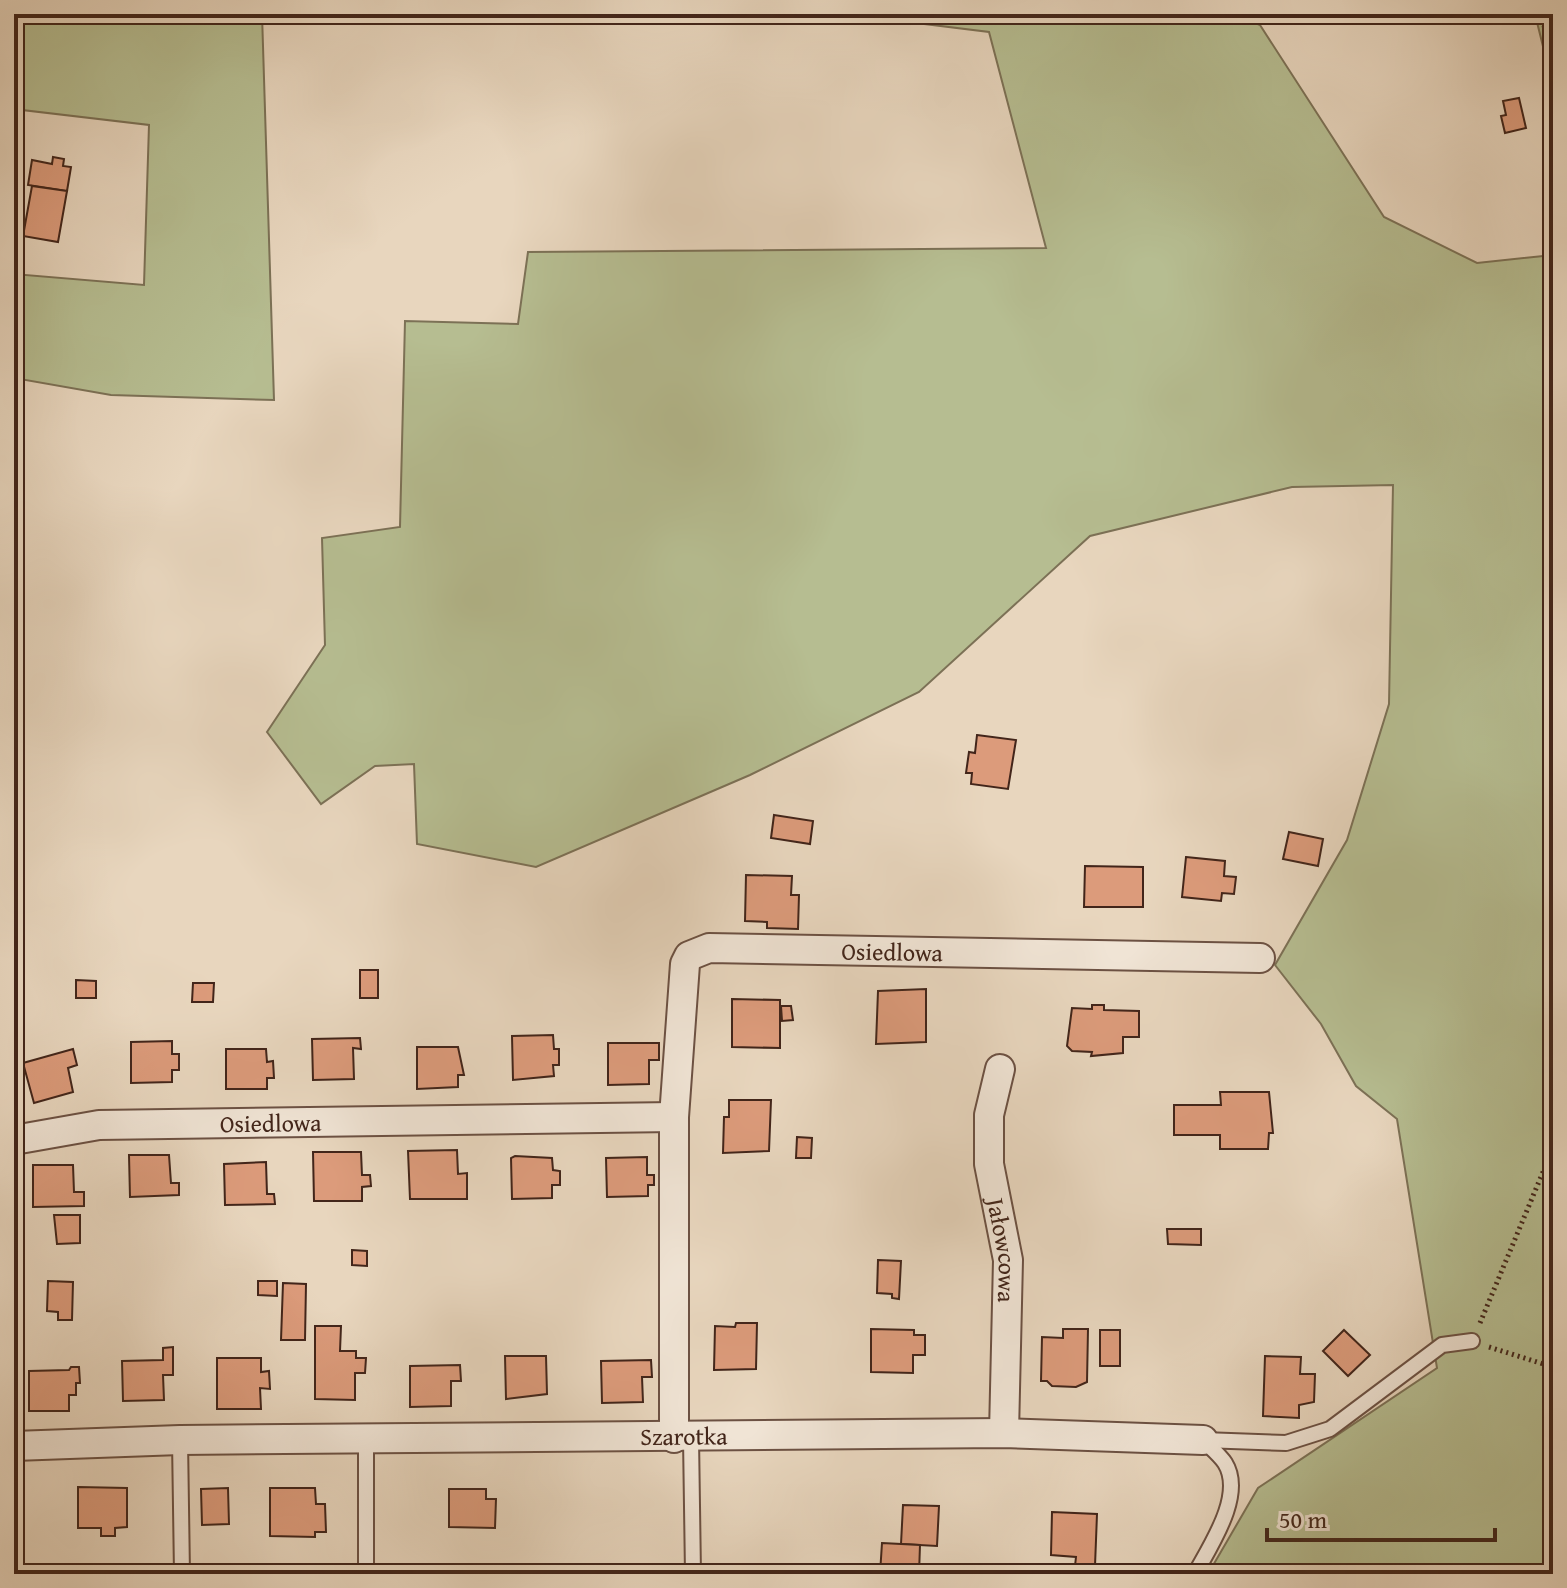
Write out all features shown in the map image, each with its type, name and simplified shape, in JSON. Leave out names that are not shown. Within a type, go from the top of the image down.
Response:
[{"type":"street","name":"Osiedlowa","points":[[682,1438],[674,1117],[685,964],[696,950],[1260,958]]},
{"type":"street","name":"Jałowcowa","points":[[1000,1069],[989,1115],[989,1164],[1008,1260],[1004,1433]]},
{"type":"street","name":"Osiedlowa","points":[[14,1140],[99,1125],[674,1117]]},
{"type":"street","name":"Szarotka","points":[[14,1446],[180,1440],[1004,1433],[1203,1440]]},
{"type":"lane","points":[[1203,1440],[1286,1443],[1330,1429],[1442,1345],[1472,1341]]},
{"type":"lane","points":[[682,1438],[693,1574]]},
{"type":"lane","points":[[366,1439],[366,1574]]},
{"type":"lane","points":[[180,1440],[182,1574]]},
{"type":"lane","points":[[1195,1574],[1213,1541],[1230,1495],[1226,1464],[1203,1440]]},
{"type":"path","points":[[1541,14],[1553,60]]},
{"type":"path","points":[[1553,1148],[1472,1341],[1553,1367]]},
{"type":"green space","points":[[14,14],[262,14],[274,400],[111,395],[14,378],[14,274],[144,285],[149,125],[14,109]]},
{"type":"green space","points":[[843,14],[1235,14],[1260,25],[1384,217],[1477,263],[1553,255],[1553,1574],[1208,1574],[1258,1488],[1437,1368],[1397,1119],[1356,1086],[1321,1024],[1275,965],[1347,840],[1389,704],[1393,485],[1292,487],[1090,536],[919,692],[750,775],[536,867],[417,844],[414,764],[375,766],[321,804],[267,732],[325,645],[322,538],[400,527],[405,321],[518,324],[528,252],[1046,248],[989,32]]},
{"type":"green space","points":[[1535,14],[1553,14],[1553,87]]},
{"type":"building","points":[[1519,98],[1526,128],[1505,133],[1501,116],[1506,115],[1503,101]]},
{"type":"building","points":[[53,157],[64,159],[63,166],[71,167],[67,191],[28,185],[32,160],[52,164]]},
{"type":"building","points":[[32,186],[67,191],[58,242],[23,236]]},
{"type":"building","points":[[977,735],[1016,740],[1008,789],[971,784],[972,773],[966,773],[969,752],[975,753]]},
{"type":"building","points":[[774,815],[813,821],[810,844],[771,838]]},
{"type":"building","points":[[1289,832],[1323,839],[1318,866],[1283,859]]},
{"type":"building","points":[[1186,857],[1225,861],[1224,876],[1236,877],[1234,894],[1222,893],[1221,901],[1182,897]]},
{"type":"building","points":[[1085,866],[1143,867],[1143,907],[1084,907]]},
{"type":"building","points":[[746,875],[792,876],[791,895],[799,895],[798,929],[767,928],[767,922],[745,921]]},
{"type":"building","points":[[360,970],[378,970],[378,998],[360,998]]},
{"type":"building","points":[[76,980],[96,981],[96,998],[76,998]]},
{"type":"building","points":[[193,983],[214,983],[213,1002],[192,1002]]},
{"type":"building","points":[[926,989],[926,1042],[876,1044],[878,991]]},
{"type":"building","points":[[732,999],[780,1000],[780,1048],[732,1047]]},
{"type":"building","points":[[1092,1005],[1104,1005],[1104,1010],[1139,1011],[1139,1037],[1123,1037],[1123,1053],[1091,1056],[1092,1052],[1072,1051],[1067,1046],[1072,1008],[1092,1009]]},
{"type":"building","points":[[781,1006],[791,1006],[793,1020],[782,1021]]},
{"type":"building","points":[[553,1035],[554,1049],[559,1049],[559,1065],[553,1065],[554,1076],[513,1080],[512,1036]]},
{"type":"building","points":[[360,1038],[361,1049],[353,1048],[354,1079],[313,1080],[312,1039]]},
{"type":"building","points":[[172,1041],[172,1054],[179,1054],[179,1070],[172,1070],[172,1082],[131,1083],[131,1042]]},
{"type":"building","points":[[608,1043],[659,1043],[659,1060],[649,1060],[649,1084],[608,1085]]},
{"type":"building","points":[[417,1047],[458,1047],[464,1075],[458,1075],[458,1087],[417,1089]]},
{"type":"building","points":[[73,1049],[77,1065],[68,1068],[73,1092],[34,1103],[23,1063]]},
{"type":"building","points":[[226,1049],[266,1049],[267,1062],[273,1061],[274,1078],[267,1078],[267,1089],[226,1089]]},
{"type":"building","points":[[1220,1092],[1269,1092],[1273,1133],[1269,1133],[1268,1149],[1220,1149],[1220,1135],[1174,1135],[1174,1105],[1221,1105]]},
{"type":"building","points":[[729,1100],[771,1100],[769,1151],[723,1153],[724,1117],[729,1117]]},
{"type":"building","points":[[797,1137],[812,1138],[811,1158],[796,1158]]},
{"type":"building","points":[[457,1150],[458,1174],[467,1173],[467,1199],[410,1199],[408,1151]]},
{"type":"building","points":[[313,1152],[361,1152],[362,1175],[370,1175],[371,1186],[362,1187],[362,1201],[314,1201]]},
{"type":"building","points":[[129,1155],[169,1155],[171,1183],[179,1183],[179,1195],[130,1197]]},
{"type":"building","points":[[647,1157],[647,1175],[654,1175],[654,1185],[648,1185],[648,1196],[607,1197],[606,1158]]},
{"type":"building","points":[[511,1158],[552,1158],[553,1170],[560,1171],[560,1185],[552,1185],[552,1198],[512,1199]]},
{"type":"building","points":[[266,1162],[267,1194],[274,1194],[275,1204],[225,1205],[224,1164]]},
{"type":"building","points":[[33,1165],[73,1165],[74,1192],[84,1192],[84,1206],[33,1207]]},
{"type":"building","points":[[54,1215],[80,1215],[80,1243],[57,1244]]},
{"type":"building","points":[[1167,1229],[1201,1229],[1201,1245],[1168,1244]]},
{"type":"building","points":[[352,1250],[367,1251],[367,1266],[352,1265]]},
{"type":"building","points":[[878,1260],[901,1261],[899,1299],[892,1298],[892,1294],[877,1293]]},
{"type":"building","points":[[48,1281],[73,1282],[72,1320],[58,1320],[58,1312],[47,1311]]},
{"type":"building","points":[[258,1281],[277,1281],[277,1296],[258,1295]]},
{"type":"building","points":[[283,1283],[306,1284],[305,1340],[281,1340]]},
{"type":"building","points":[[736,1323],[757,1323],[756,1369],[714,1370],[715,1326],[735,1327]]},
{"type":"building","points":[[315,1326],[341,1326],[340,1351],[356,1351],[356,1358],[366,1358],[365,1373],[355,1373],[355,1400],[315,1399]]},
{"type":"building","points":[[871,1329],[914,1330],[914,1335],[925,1335],[925,1355],[913,1355],[913,1373],[871,1372]]},
{"type":"building","points":[[1063,1329],[1088,1329],[1087,1382],[1076,1387],[1052,1386],[1047,1381],[1041,1381],[1042,1337],[1063,1338]]},
{"type":"building","points":[[1100,1330],[1120,1330],[1120,1366],[1100,1366]]},
{"type":"building","points":[[1344,1330],[1370,1355],[1348,1376],[1323,1351]]},
{"type":"building","points":[[173,1347],[173,1375],[163,1375],[164,1400],[123,1401],[122,1361],[163,1360],[163,1348]]},
{"type":"building","points":[[505,1356],[546,1356],[547,1394],[506,1399]]},
{"type":"building","points":[[1265,1356],[1301,1357],[1300,1374],[1315,1374],[1314,1402],[1299,1405],[1299,1418],[1263,1416]]},
{"type":"building","points":[[217,1358],[261,1358],[261,1372],[269,1371],[270,1389],[260,1388],[261,1409],[217,1409]]},
{"type":"building","points":[[651,1360],[652,1377],[642,1377],[643,1402],[602,1403],[601,1361]]},
{"type":"building","points":[[460,1365],[461,1381],[451,1381],[451,1406],[410,1407],[410,1366]]},
{"type":"building","points":[[79,1367],[80,1383],[76,1383],[76,1395],[69,1395],[69,1411],[29,1411],[29,1371],[69,1370]]},
{"type":"building","points":[[78,1487],[127,1488],[127,1527],[115,1528],[115,1536],[101,1536],[101,1528],[78,1528]]},
{"type":"building","points":[[228,1488],[229,1524],[202,1525],[201,1489]]},
{"type":"building","points":[[270,1488],[315,1488],[316,1504],[325,1504],[326,1532],[315,1532],[315,1537],[270,1536]]},
{"type":"building","points":[[449,1489],[486,1489],[486,1499],[496,1499],[495,1528],[449,1527]]},
{"type":"building","points":[[903,1505],[939,1506],[937,1546],[901,1544]]},
{"type":"building","points":[[1052,1512],[1097,1514],[1095,1566],[1075,1566],[1076,1557],[1051,1555]]},
{"type":"building","points":[[882,1543],[920,1545],[919,1574],[880,1574]]}]
